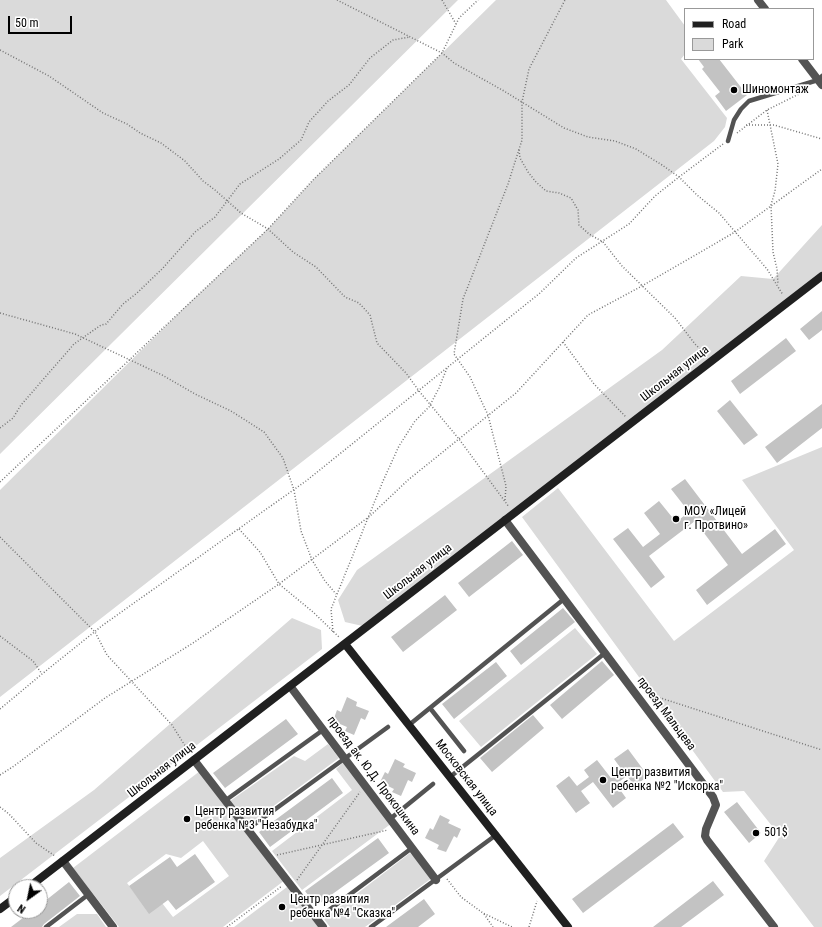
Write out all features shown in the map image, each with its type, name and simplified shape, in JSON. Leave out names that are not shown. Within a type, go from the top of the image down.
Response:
[{"type":"street","points":[[758,0],[764,8]]},
{"type":"street","points":[[803,60],[821,80]]},
{"type":"street","name":"Школьная улица","points":[[40,879],[822,276]]},
{"type":"street","name":"проезд Мальцева","points":[[505,520],[633,689],[715,801],[716,809],[705,833],[707,840],[774,927]]},
{"type":"street","name":"Московская улица","points":[[345,644],[568,927]]},
{"type":"street","name":"проезд ак. Ю.Д. Прокошкина","points":[[290,686],[412,848],[440,877]]},
{"type":"street","points":[[194,760],[323,927]]},
{"type":"street","points":[[64,861],[114,927]]},
{"type":"street","points":[[0,910],[8,904]]},
{"type":"lane","points":[[728,141],[734,120],[741,108],[749,101],[821,80]]},
{"type":"lane","points":[[409,725],[564,599]]},
{"type":"lane","points":[[450,777],[605,653]]},
{"type":"lane","points":[[430,708],[464,751]]},
{"type":"lane","points":[[248,829],[388,727]]},
{"type":"lane","points":[[226,800],[322,730]]},
{"type":"lane","points":[[390,819],[433,784]]},
{"type":"lane","points":[[371,927],[496,835]]},
{"type":"lane","points":[[317,919],[412,848]]},
{"type":"lane","points":[[46,927],[89,894]]},
{"type":"path","points":[[337,0],[442,53],[454,62],[564,128],[588,137],[615,141],[636,148],[679,177],[697,195],[719,213],[764,264],[787,303]]},
{"type":"path","points":[[442,0],[456,24]]},
{"type":"path","points":[[0,482],[268,229],[313,180],[442,53],[460,18],[478,0]]},
{"type":"path","points":[[505,501],[506,486],[488,415],[470,377],[454,354],[463,299],[508,184],[522,140],[522,102],[529,69],[565,0]]},
{"type":"path","points":[[0,428],[13,418],[20,405],[74,344],[101,325],[106,324],[123,304],[163,268],[195,232],[214,217],[228,202],[240,184],[279,159],[301,140],[309,122],[328,101],[349,85],[370,58],[393,40],[410,37]]},
{"type":"path","points":[[0,50],[27,66],[49,76],[103,113],[127,124],[161,144],[185,161],[203,181],[241,213],[268,229],[293,252],[316,267],[345,297],[359,303],[370,315],[378,343],[406,372],[419,391],[459,438],[514,514]]},
{"type":"path","points":[[0,709],[109,620],[294,490],[419,391],[540,292],[576,258],[629,224],[655,196],[679,177],[767,110],[809,90]]},
{"type":"path","points":[[767,110],[778,164],[775,190],[771,205],[773,252],[777,269],[778,286]]},
{"type":"path","points":[[746,126],[770,125],[803,132],[822,139]]},
{"type":"path","points":[[519,148],[520,158],[536,182],[546,191],[560,193],[571,198],[578,210],[579,225],[589,234],[603,242],[622,266],[675,318],[695,344],[712,361]]},
{"type":"path","points":[[0,775],[105,698],[193,643],[279,584],[370,516],[408,480],[516,393],[588,315],[642,286],[735,232],[822,169]]},
{"type":"path","points":[[0,314],[84,338],[231,411],[264,432],[283,458],[294,490],[301,531],[312,560],[324,581],[336,594]]},
{"type":"path","points":[[563,342],[594,384],[631,423]]},
{"type":"path","points":[[333,632],[332,609],[336,594],[399,446],[415,421],[430,404],[439,388],[448,366]]},
{"type":"path","points":[[239,529],[260,552],[279,584],[313,612],[345,644]]},
{"type":"path","points":[[0,537],[95,632],[107,655],[172,726],[194,760]]},
{"type":"path","points":[[0,636],[33,661],[42,674]]},
{"type":"path","points":[[633,689],[822,750]]},
{"type":"path","points":[[227,927],[290,884],[323,845],[365,785]]},
{"type":"path","points":[[0,807],[9,814],[36,843],[64,861]]},
{"type":"path","points":[[269,857],[397,828]]},
{"type":"path","points":[[440,877],[461,897],[483,913],[512,927]]},
{"type":"path","points":[[529,927],[540,892]]},
{"type":"path","points":[[483,913],[494,927]]},
{"type":"green space","points":[[0,0],[458,0],[0,454]]},
{"type":"green space","points":[[496,0],[666,0],[684,25],[684,55],[681,59],[727,118],[725,127],[714,141],[0,697],[0,490],[184,308],[268,229],[313,180]]},
{"type":"green space","points":[[822,225],[822,272],[566,469],[367,627],[345,622],[338,600],[357,570],[662,350],[741,276],[773,279]]},
{"type":"green space","points":[[822,447],[822,927],[814,927],[764,861],[780,836],[744,791],[723,792],[522,517],[558,488],[674,641],[794,550],[742,480]]},
{"type":"green space","points":[[292,618],[321,630],[322,649],[22,879],[8,879],[8,890],[0,896],[0,858],[94,790]]},
{"type":"green space","points":[[575,628],[597,654],[481,747],[459,721]]},
{"type":"green space","points":[[328,744],[339,758],[249,824],[230,801],[294,756],[305,761]]},
{"type":"green space","points":[[345,761],[392,823],[302,890],[272,851],[352,790],[336,769]]},
{"type":"green space","name":"Центр развития ребенка №3 \"Незабудка\"","points":[[200,771],[285,880],[223,927],[119,927],[73,868]],"holes":[[[203,841],[229,876],[173,917],[162,903],[149,912],[127,883],[166,854],[181,858]]]},
{"type":"green space","points":[[410,853],[420,862],[432,878],[365,927],[330,927],[324,919]]},
{"type":"green space","name":"Центр развития ребенка №4 \"Сказка\"","points":[[287,887],[318,927],[234,927]]},
{"type":"green space","points":[[77,914],[97,914],[106,927],[59,927]]},
{"type":"building","points":[[699,60],[720,60],[747,95],[726,111],[715,96],[720,92],[702,69],[704,67]]},
{"type":"building","points":[[822,311],[822,330],[809,340],[800,329]]},
{"type":"building","points":[[786,338],[796,351],[740,394],[731,381]]},
{"type":"building","points":[[730,400],[758,435],[744,445],[717,411]]},
{"type":"building","points":[[822,404],[822,428],[777,463],[765,447]]},
{"type":"building","points":[[685,479],[742,554],[775,529],[786,544],[707,605],[696,590],[728,565],[695,521],[649,556],[665,577],[651,588],[613,539],[628,528],[643,547],[660,534],[644,513],[659,501],[676,522],[689,512],[671,489]]},
{"type":"building","points":[[512,541],[523,555],[469,597],[458,583]]},
{"type":"building","points":[[445,595],[457,610],[403,652],[391,637]]},
{"type":"building","points":[[563,608],[575,622],[521,665],[510,651]]},
{"type":"building","points":[[602,661],[614,675],[562,719],[550,705]]},
{"type":"building","points":[[496,662],[507,676],[454,719],[442,704]]},
{"type":"building","points":[[347,697],[357,702],[356,706],[369,711],[365,720],[361,718],[354,735],[345,731],[347,727],[333,721],[337,710],[341,712]]},
{"type":"building","points":[[533,715],[544,728],[492,772],[480,758]]},
{"type":"building","points":[[286,719],[298,734],[225,788],[213,773]]},
{"type":"building","name":"Центр развития ребенка №2 \"Искорка\"","points":[[628,749],[648,776],[635,786],[627,776],[616,784],[626,798],[613,808],[593,782],[581,791],[590,803],[576,813],[556,786],[569,776],[577,786],[589,777],[584,770],[597,760],[611,778],[622,770],[614,759]]},
{"type":"building","points":[[395,759],[405,764],[403,767],[416,773],[412,782],[408,780],[401,796],[392,792],[394,789],[380,782],[385,772],[388,774]]},
{"type":"building","points":[[332,778],[343,793],[270,847],[259,832]]},
{"type":"building","points":[[737,802],[761,833],[749,843],[724,812]]},
{"type":"building","points":[[440,815],[450,820],[448,823],[461,829],[457,838],[454,836],[446,852],[437,849],[439,845],[425,838],[430,828],[433,830]]},
{"type":"building","points":[[673,823],[684,837],[583,913],[572,899]]},
{"type":"building","points":[[378,838],[389,853],[316,906],[305,891]]},
{"type":"building","points":[[195,854],[215,882],[176,910],[168,900],[149,914],[129,886],[170,857],[177,867]]},
{"type":"building","points":[[713,881],[724,895],[681,927],[653,927]]},
{"type":"building","points":[[69,882],[80,896],[42,927],[11,927],[22,919],[48,919],[48,899]]},
{"type":"building","points":[[424,899],[435,914],[418,927],[386,927]]},
{"type":"place","name":"Шиномонтаж","points":[[734,90]]},
{"type":"place","name":"МОУ «Лицей г. Протвино»","points":[[676,519]]},
{"type":"place","name":"Центр развития ребенка №2 \"Искорка\"","points":[[603,780]]},
{"type":"place","name":"Центр развития ребенка №3 \"Незабудка\"","points":[[187,819]]},
{"type":"place","name":"501$","points":[[756,833]]},
{"type":"place","name":"Центр развития ребенка №4 \"Сказка\"","points":[[282,907]]}]
